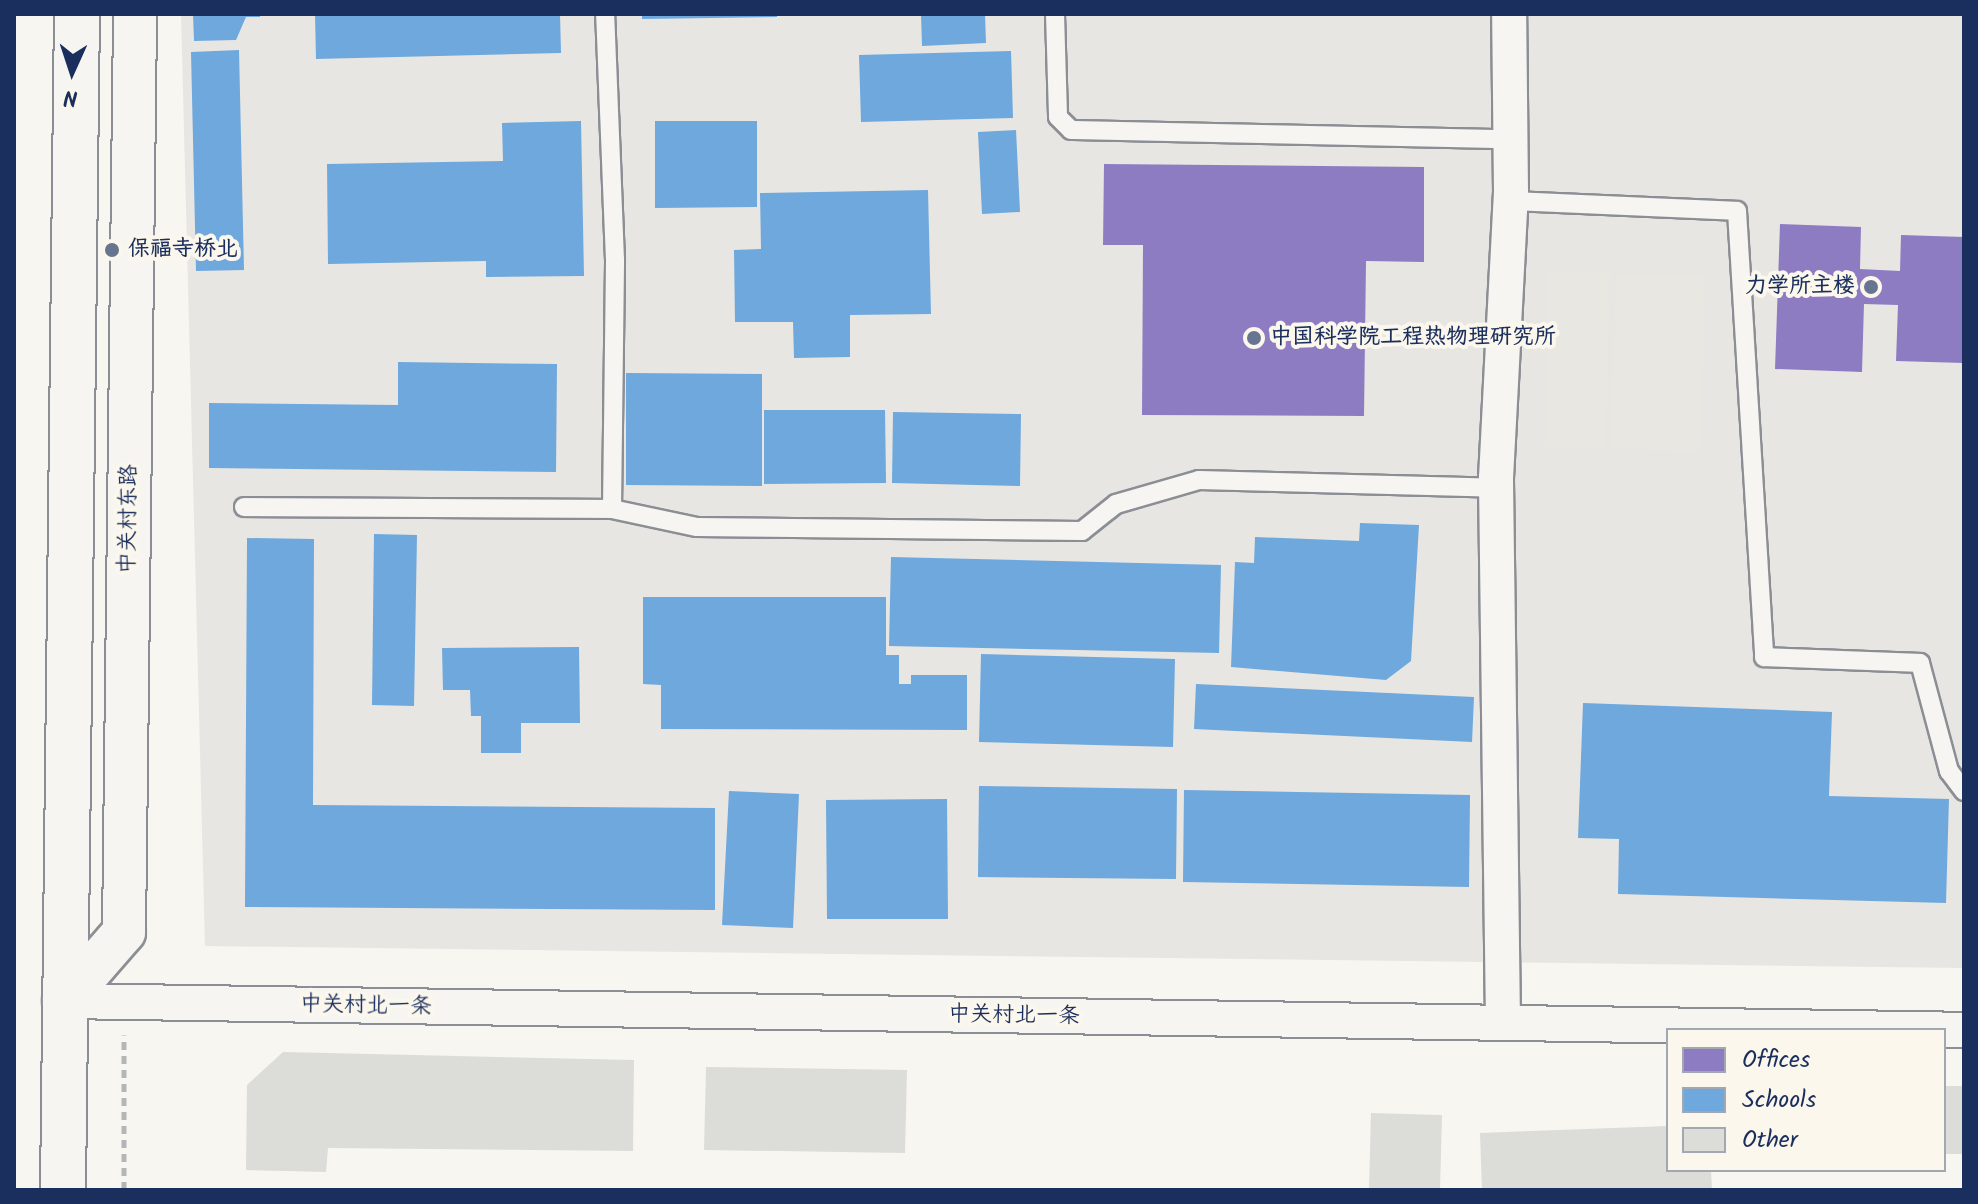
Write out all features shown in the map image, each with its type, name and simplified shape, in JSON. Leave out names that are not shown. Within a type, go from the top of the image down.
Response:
[{"type":"main road","points":[[63,1190],[77,14]]},
{"type":"street","name":"中关村东路","points":[[64,1001],[124,932],[135,14]]},
{"type":"street","points":[[1503,1023],[1496,488],[1510,201],[1509,14]]},
{"type":"street","name":"中关村北一条","points":[[64,1001],[1832,1028]]},
{"type":"lane","points":[[605,14],[615,260],[612,509]]},
{"type":"lane","points":[[1055,14],[1058,117],[1071,130],[1510,139]]},
{"type":"lane","points":[[1510,201],[1737,211],[1764,657],[1920,663],[1949,771],[1964,791]]},
{"type":"lane","points":[[244,507],[612,509],[697,527],[1082,531],[1116,504],[1199,480],[1496,488]]},
{"type":"path","points":[[124,1002],[124,1190]]},
{"type":"shaded area","points":[[181,14],[1964,14],[1964,968],[205,946]]},
{"type":"shaded area","points":[[1548,271],[1610,272],[1606,449],[1545,448]]},
{"type":"shaded area","points":[[1616,274],[1706,277],[1700,452],[1611,448]]},
{"type":"building: Offices","name":"中国科学院工程热物理研究所","points":[[1104,164],[1424,167],[1424,262],[1366,261],[1364,416],[1142,415],[1143,245],[1103,245]]},
{"type":"building: Offices","name":"力学所主楼","points":[[1780,224],[1861,227],[1860,269],[1900,271],[1901,235],[1964,237],[1964,363],[1896,361],[1898,305],[1864,304],[1862,372],[1775,369]]},
{"type":"building: Schools","points":[[193,14],[260,14],[260,17],[246,17],[236,40],[194,41]]},
{"type":"building: Schools","points":[[315,14],[560,14],[561,53],[316,59]]},
{"type":"building: Schools","points":[[642,14],[777,14],[777,17],[642,19]]},
{"type":"building: Schools","points":[[921,14],[985,14],[986,43],[922,46]]},
{"type":"building: Schools","points":[[239,50],[244,270],[196,271],[191,52]]},
{"type":"building: Schools","points":[[1011,51],[1013,118],[861,122],[859,55]]},
{"type":"building: Schools","points":[[581,121],[584,276],[486,277],[486,261],[328,264],[327,164],[503,161],[502,123]]},
{"type":"building: Schools","points":[[655,121],[757,121],[757,207],[655,208]]},
{"type":"building: Schools","points":[[1016,130],[1020,212],[982,214],[978,132]]},
{"type":"building: Schools","points":[[928,190],[931,314],[850,315],[850,357],[794,358],[793,322],[735,322],[734,250],[761,249],[760,193]]},
{"type":"building: Schools","points":[[398,362],[557,364],[556,472],[209,468],[209,403],[398,405]]},
{"type":"building: Schools","points":[[626,373],[762,374],[762,486],[626,485]]},
{"type":"building: Schools","points":[[764,410],[885,410],[886,483],[764,484]]},
{"type":"building: Schools","points":[[893,412],[1021,414],[1020,486],[892,483]]},
{"type":"building: Schools","points":[[1360,523],[1419,525],[1411,661],[1386,680],[1231,667],[1235,562],[1254,563],[1255,537],[1359,541]]},
{"type":"building: Schools","points":[[374,534],[417,535],[414,706],[372,705]]},
{"type":"building: Schools","points":[[247,538],[314,539],[313,805],[715,808],[715,910],[245,907]]},
{"type":"building: Schools","points":[[891,557],[1221,565],[1219,653],[889,646]]},
{"type":"building: Schools","points":[[643,597],[886,597],[886,655],[899,655],[899,684],[911,684],[911,675],[967,675],[967,730],[661,729],[661,685],[643,684]]},
{"type":"building: Schools","points":[[579,647],[580,723],[521,723],[521,753],[481,753],[481,716],[471,716],[470,690],[443,690],[442,648]]},
{"type":"building: Schools","points":[[981,654],[1175,659],[1173,747],[979,742]]},
{"type":"building: Schools","points":[[1196,684],[1474,697],[1472,742],[1194,729]]},
{"type":"building: Schools","points":[[1583,703],[1832,712],[1829,796],[1949,799],[1946,903],[1618,894],[1619,839],[1578,838]]},
{"type":"building: Schools","points":[[979,786],[1177,789],[1176,879],[978,877]]},
{"type":"building: Schools","points":[[1184,790],[1470,795],[1469,887],[1183,882]]},
{"type":"building: Schools","points":[[729,791],[799,794],[793,928],[722,925]]},
{"type":"building: Schools","points":[[947,799],[948,919],[827,919],[826,800]]},
{"type":"building: Other","points":[[283,1052],[634,1060],[633,1151],[328,1148],[326,1172],[246,1170],[247,1085]]},
{"type":"building: Other","points":[[706,1067],[907,1070],[905,1153],[704,1150]]},
{"type":"building: Other","points":[[1946,1086],[1964,1086],[1964,1154],[1946,1154]]},
{"type":"building: Other","points":[[1371,1113],[1442,1115],[1440,1190],[1369,1190]]},
{"type":"building: Other","points":[[1666,1126],[1666,1172],[1711,1172],[1712,1190],[1482,1190],[1480,1133]]},
{"type":"place","name":"保福寺桥北","points":[[112,250]]},
{"type":"place","name":"力学所主楼","points":[[1871,287]]},
{"type":"place","name":"中国科学院工程热物理研究所","points":[[1254,338]]}]
